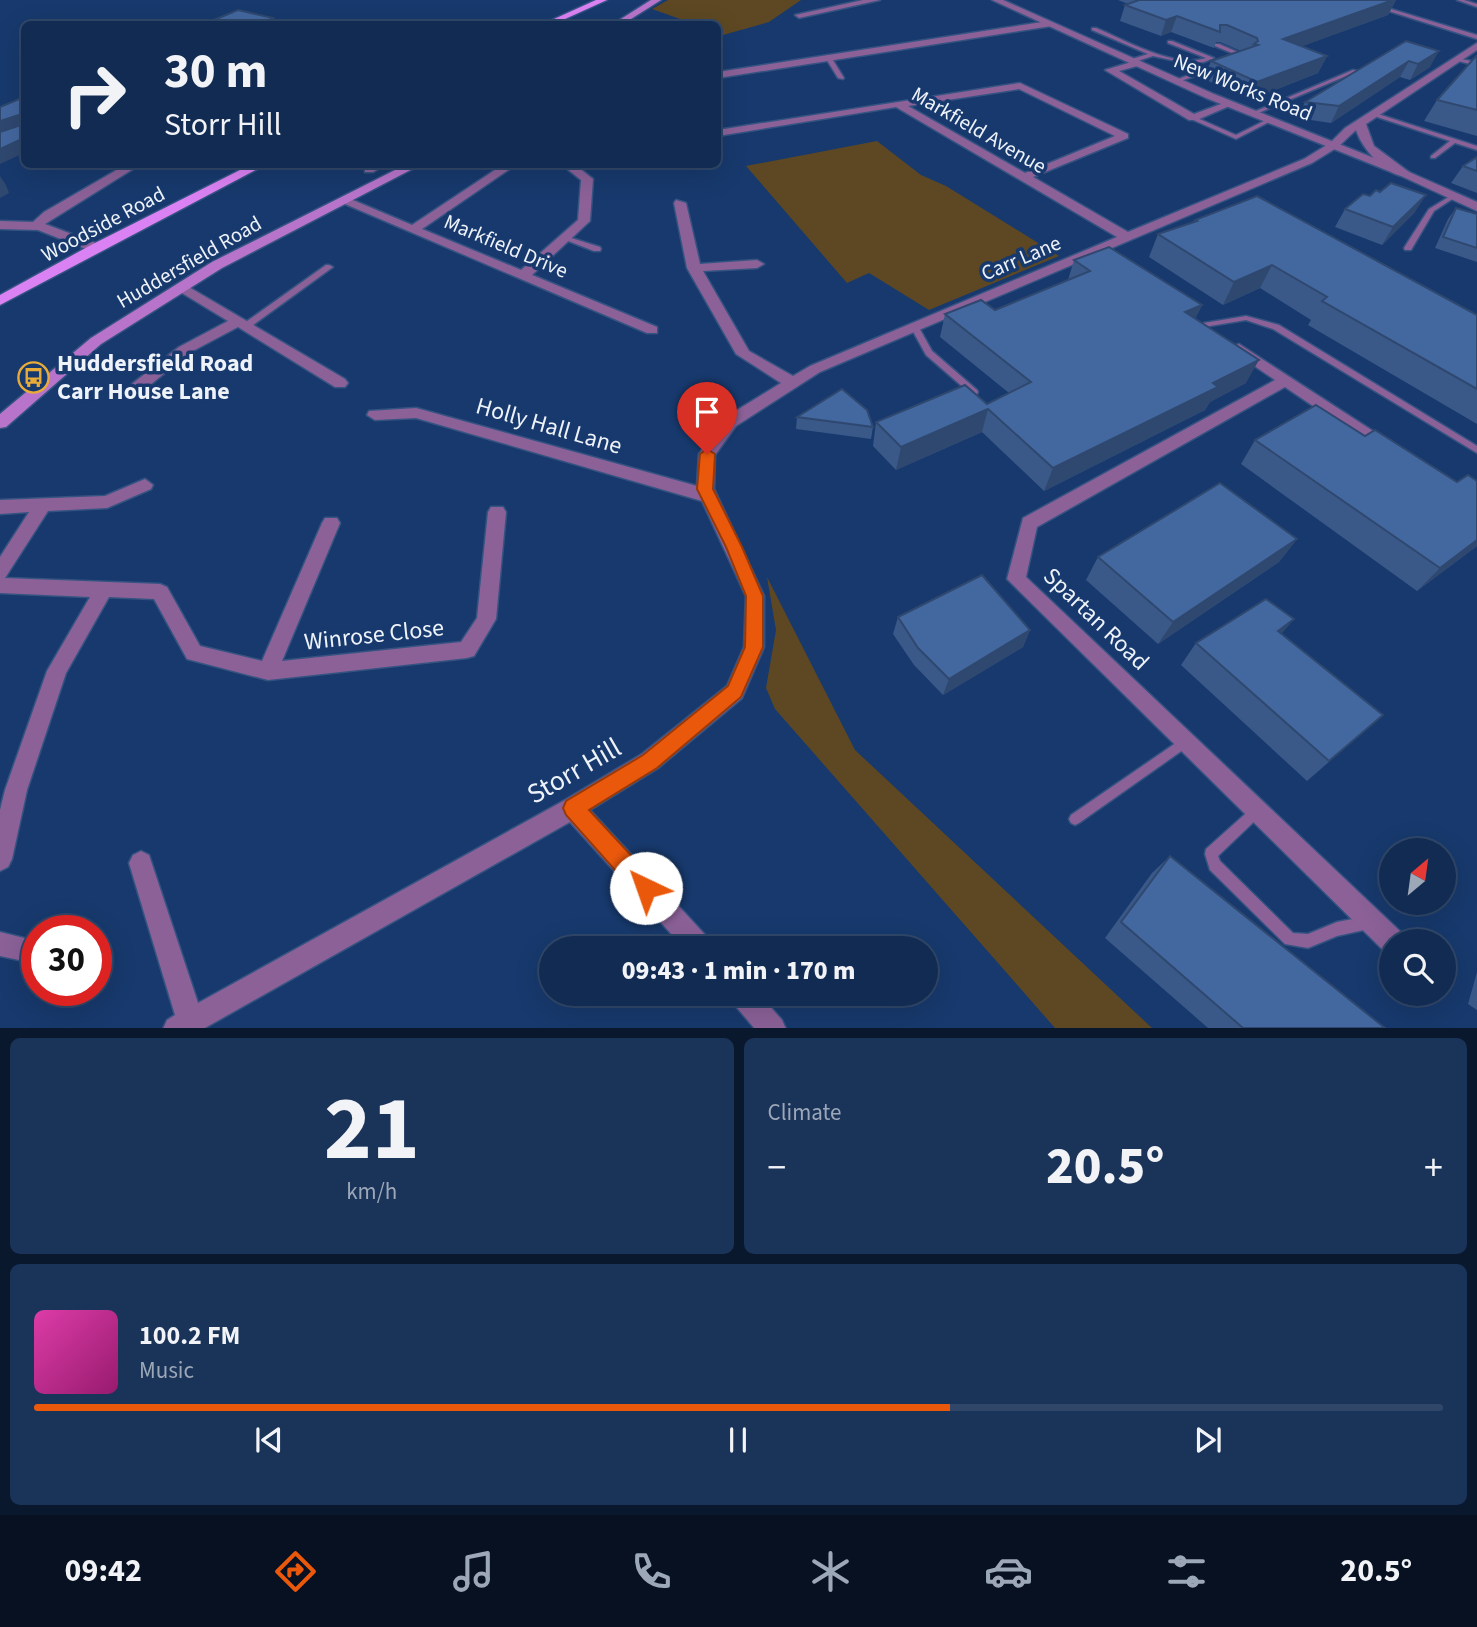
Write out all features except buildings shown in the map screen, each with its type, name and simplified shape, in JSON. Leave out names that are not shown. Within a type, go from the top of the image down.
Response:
[{"type":"main road","points":[[555,21],[603,0]]},
{"type":"main road","points":[[623,21],[657,0]]},
{"type":"main road","name":"Woodside Road","points":[[0,301],[96,248],[254,168]]},
{"type":"main road","name":"Huddersfield Road","points":[[0,423],[8,409],[96,341],[217,265],[410,168]]},
{"type":"street","points":[[799,15],[876,0]]},
{"type":"street","name":"New Works Road","points":[[996,0],[1229,104],[1405,174],[1477,207]]},
{"type":"street","points":[[721,75],[1049,23]]},
{"type":"street","name":"Carr Lane","points":[[730,422],[816,369],[914,326],[1099,255],[1127,237],[1308,161],[1334,145],[1373,114],[1477,46]]},
{"type":"street","points":[[1457,59],[1477,62]]},
{"type":"street","points":[[1134,62],[1110,70],[1193,118],[1229,104]]},
{"type":"street","points":[[898,104],[1020,86],[1124,136],[1024,177]]},
{"type":"street","name":"Markfield Avenue","points":[[721,133],[898,104],[1127,237]]},
{"type":"street","points":[[1360,123],[1363,142],[1405,174]]},
{"type":"street","points":[[37,225],[48,215],[129,168]]},
{"type":"street","points":[[369,170],[373,168]]},
{"type":"street","points":[[413,230],[506,168]]},
{"type":"street","points":[[523,276],[584,221],[587,179],[572,168]]},
{"type":"street","name":"Markfield Drive","points":[[344,201],[652,330]]},
{"type":"street","points":[[680,203],[694,268],[743,354],[793,383]]},
{"type":"street","points":[[0,225],[37,225],[63,232],[96,248]]},
{"type":"street","points":[[694,268],[757,264]]},
{"type":"street","points":[[182,287],[340,383]]},
{"type":"street","points":[[1198,321],[1398,456]]},
{"type":"street","points":[[128,395],[184,351],[242,323]]},
{"type":"street","name":"Spartan Road","points":[[1286,380],[1028,523],[1016,579],[1379,929]]},
{"type":"street","name":"Holly Hall Lane","points":[[375,415],[416,413],[708,496]]},
{"type":"street","name":"Storr Hill","points":[[183,1024],[573,808],[650,761],[735,692],[754,647],[755,596],[705,489],[707,454],[730,422]]},
{"type":"street","points":[[0,507],[107,502],[145,485]]},
{"type":"street","points":[[0,572],[43,505]]},
{"type":"street","name":"Winrose Close","points":[[268,671],[467,650],[485,619],[497,512]]},
{"type":"street","points":[[0,585],[160,592],[194,653],[268,671],[331,523]]},
{"type":"street","points":[[0,859],[16,790],[57,671],[104,589]]},
{"type":"street","points":[[573,808],[689,936]]},
{"type":"street","points":[[141,863],[183,1024]]},
{"type":"street","points":[[753,1006],[773,1028]]},
{"type":"lane","points":[[1459,0],[1477,6]]},
{"type":"lane","points":[[1379,7],[1477,37]]},
{"type":"lane","points":[[1094,29],[1153,54],[1191,62],[1211,58],[1170,42]]},
{"type":"lane","points":[[1217,45],[1246,57],[1235,61]]},
{"type":"lane","points":[[1134,62],[1153,54]]},
{"type":"lane","points":[[828,57],[841,78]]},
{"type":"lane","points":[[1176,81],[1223,64]]},
{"type":"lane","points":[[1254,113],[1355,71]]},
{"type":"lane","points":[[1373,114],[1477,148]]},
{"type":"lane","points":[[1193,118],[1236,137],[1270,120]]},
{"type":"lane","points":[[1433,157],[1454,141]]},
{"type":"lane","points":[[1408,248],[1431,210],[1454,197]]},
{"type":"lane","points":[[565,238],[597,248]]},
{"type":"lane","points":[[242,323],[329,267]]},
{"type":"lane","points":[[1198,321],[1246,318],[1276,327],[1477,450]]},
{"type":"lane","points":[[914,326],[929,353],[974,393]]},
{"type":"lane","points":[[1075,819],[1186,741]]},
{"type":"lane","points":[[1258,811],[1211,854],[1216,865],[1290,939],[1308,941],[1337,929],[1371,922]]},
{"type":"shaded area","points":[[668,0],[801,0],[769,22],[723,35],[721,21],[686,21],[652,9]]},
{"type":"shaded area","points":[[877,141],[921,175],[946,186],[1059,256],[929,310],[869,273],[847,283],[746,166]]},
{"type":"shaded area","points":[[767,577],[855,750],[1152,1028],[1055,1028],[775,709],[766,688],[776,630]]},
{"type":"place","name":"Huddersfield Road Carr House Lane","points":[[34,377]]},
{"type":"route","points":[[646,888],[573,808],[650,761],[735,692],[754,647],[755,596],[705,489],[707,454]]}]
